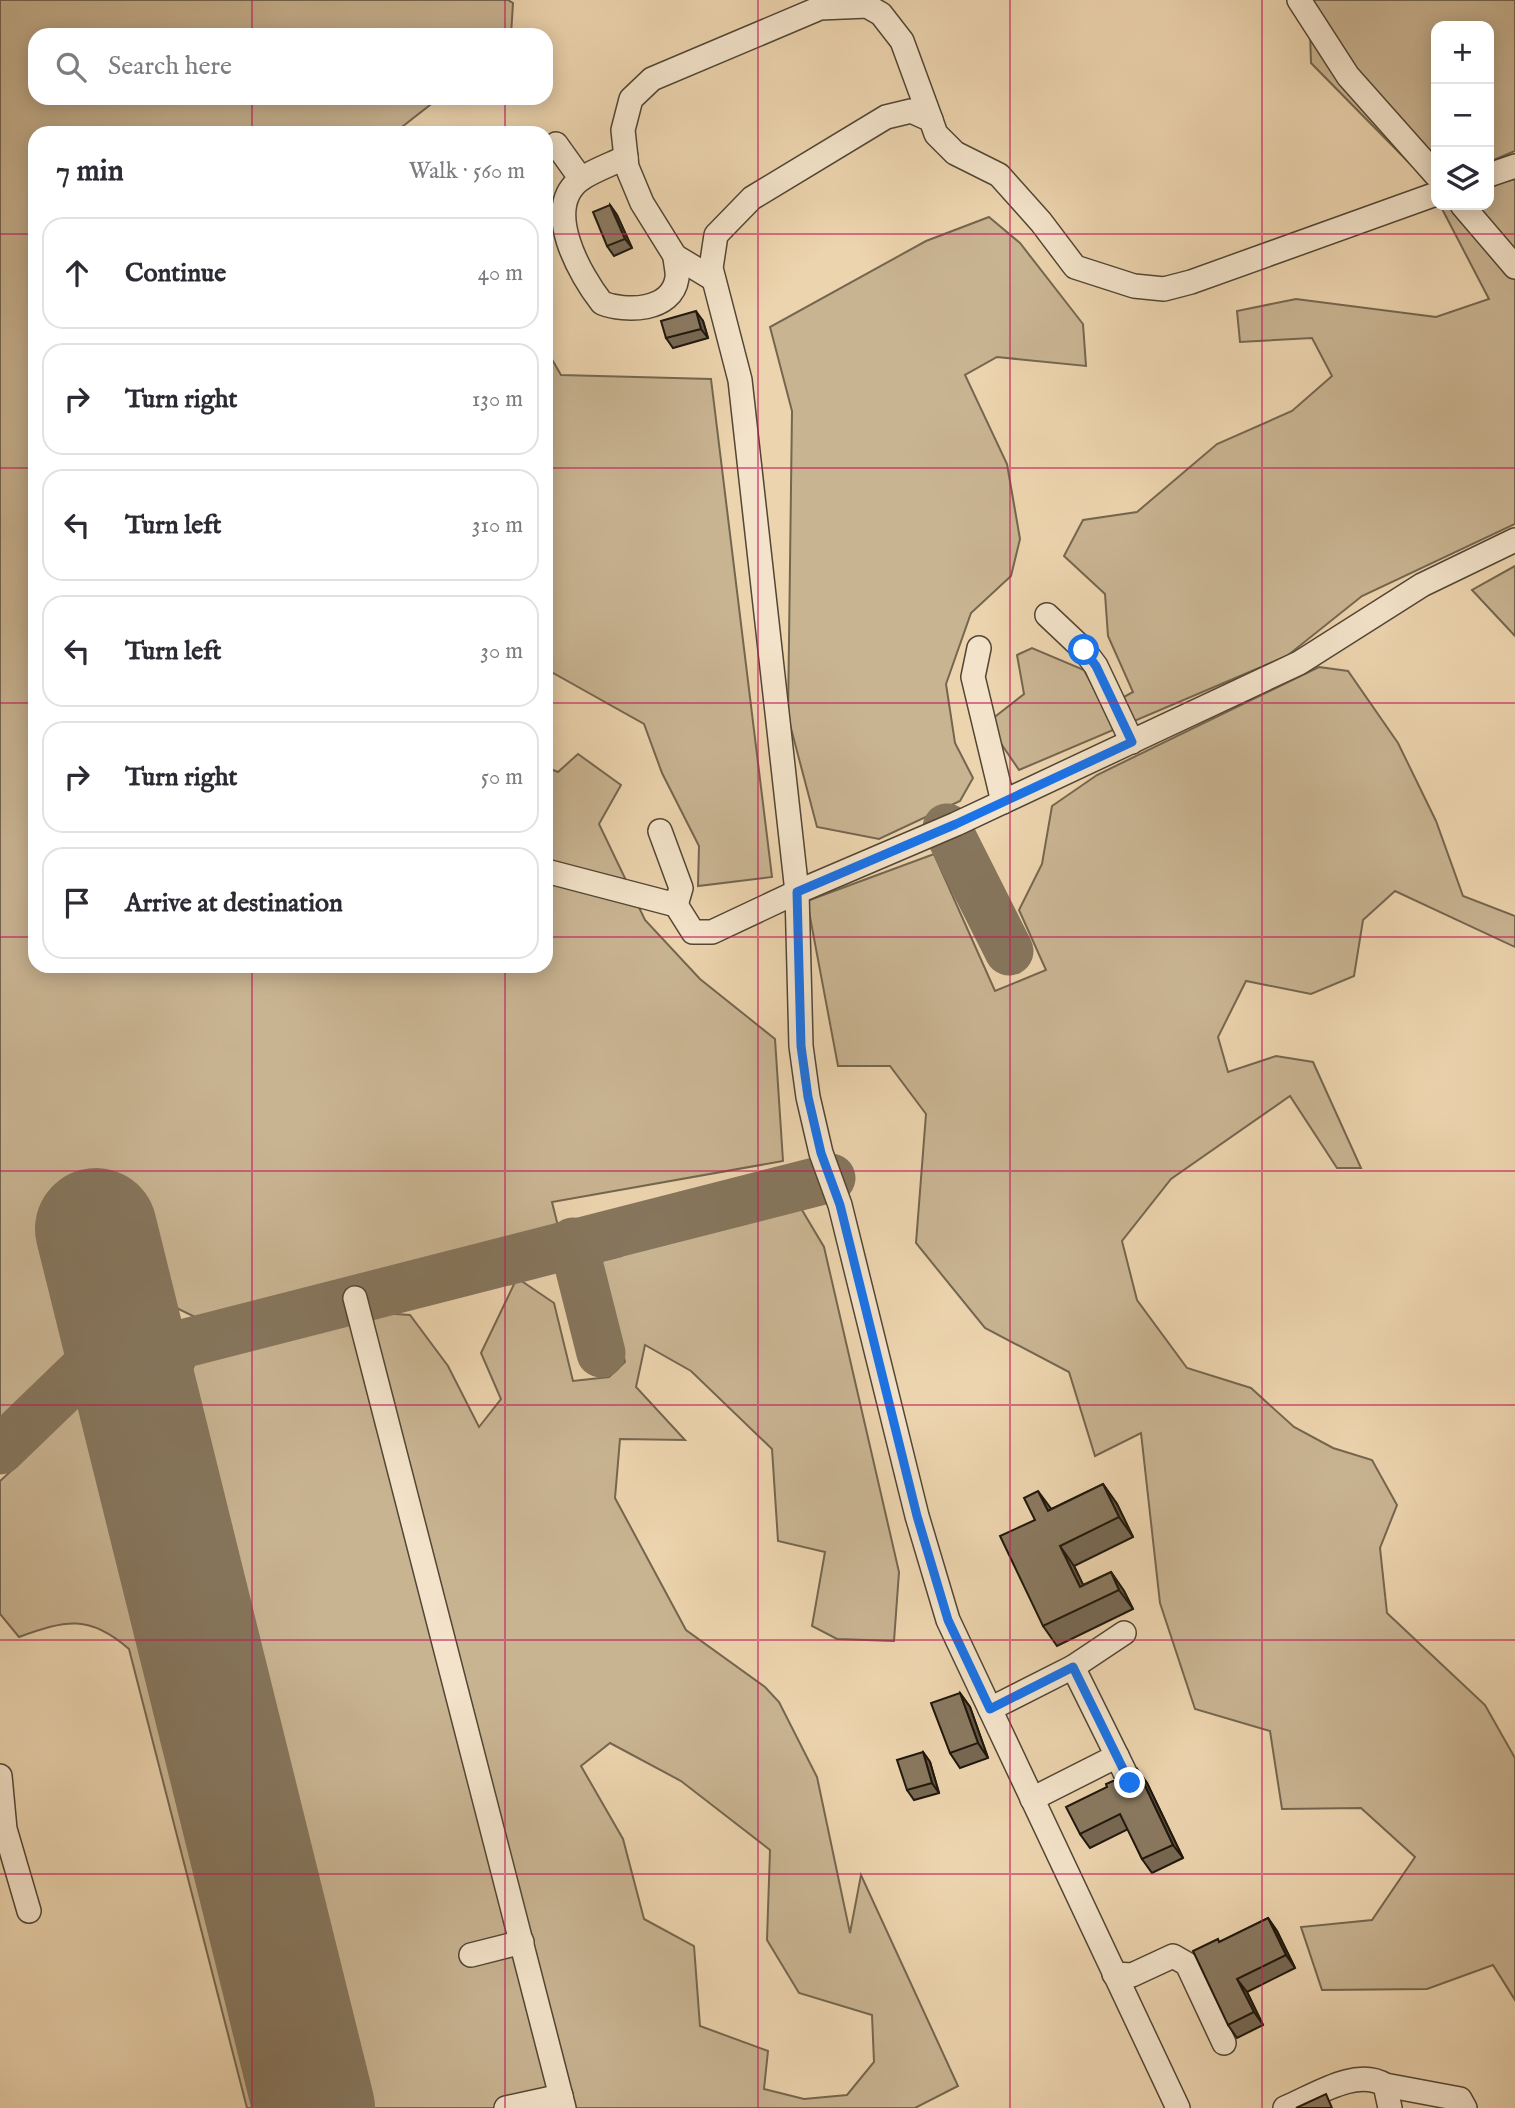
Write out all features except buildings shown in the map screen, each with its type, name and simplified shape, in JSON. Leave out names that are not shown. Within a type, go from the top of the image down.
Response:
[{"type":"street","points":[[1299,0],[1348,76],[1431,169]]},
{"type":"street","points":[[713,279],[675,256],[642,203],[626,157],[623,130],[631,99],[652,79],[820,8],[867,6],[881,14],[902,41],[936,134],[956,153],[999,174],[1075,267],[1134,286],[1164,289],[1191,282],[1431,196]]},
{"type":"street","points":[[931,120],[911,111],[886,117],[752,198],[716,235],[711,268],[740,380],[797,892],[801,1046],[808,1097],[821,1153],[840,1205],[917,1516],[948,1620],[1178,2108]]},
{"type":"street","points":[[556,144],[581,179]]},
{"type":"street","points":[[626,157],[581,179],[571,190],[563,211],[574,258],[583,279],[601,303],[639,309],[654,304],[670,293],[677,279],[675,256]]},
{"type":"street","points":[[1494,173],[1515,166]]},
{"type":"street","points":[[1466,210],[1515,267]]},
{"type":"street","points":[[553,873],[676,905],[693,932],[712,932],[1003,802],[1300,663],[1422,584],[1515,540]]},
{"type":"street","points":[[1047,615],[1084,650],[1096,666],[1132,742]]},
{"type":"street","points":[[979,648],[973,677],[1003,802]]},
{"type":"street","points":[[660,831],[681,888],[676,905]]},
{"type":"street","points":[[355,1298],[562,2102],[506,2108]]},
{"type":"street","points":[[990,1709],[1073,1667],[1124,1633]]},
{"type":"street","points":[[1073,1667],[1130,1783]]},
{"type":"street","points":[[1032,1799],[1117,1755]]},
{"type":"street","points":[[0,1776],[5,1829],[29,1911]]},
{"type":"street","points":[[471,1955],[522,1942]]},
{"type":"street","points":[[1115,1974],[1132,1975],[1172,1956],[1187,1964],[1224,2043]]},
{"type":"street","points":[[1285,2108],[1361,2077],[1376,2079],[1385,2085],[1460,2099],[1465,2108]]},
{"type":"street","points":[[1385,2085],[1391,2108]]},
{"type":"shaded area","points":[[0,0],[508,0],[513,3],[511,28],[28,28],[28,105],[430,105],[403,126],[28,126],[28,973],[553,973],[553,770],[558,772],[578,754],[621,785],[599,824],[645,920],[700,979],[775,1039],[783,1161],[552,1202],[558,1226],[197,1318],[160,1300],[135,1211],[53,1231],[82,1353],[6,1429],[0,1429]]},
{"type":"shaded area","points":[[1309,0],[1515,0],[1515,151],[1494,160],[1494,21],[1431,21],[1431,185],[1311,63]]},
{"type":"shaded area","points":[[1515,179],[1515,524],[1362,596],[1287,656],[1019,770],[987,723],[1024,694],[1017,655],[1032,648],[1084,670],[1104,708],[1133,692],[1108,636],[1105,594],[1064,556],[1083,520],[1137,512],[1217,444],[1292,411],[1332,376],[1312,338],[1240,342],[1237,311],[1296,299],[1436,317],[1489,299],[1443,210],[1494,210],[1494,185]]},
{"type":"shaded area","points":[[989,217],[1020,243],[1083,324],[1086,366],[997,357],[965,375],[1007,464],[1020,539],[1011,576],[971,613],[946,684],[955,743],[973,778],[960,801],[879,839],[817,827],[788,717],[792,411],[770,327],[926,241]]},
{"type":"shaded area","points":[[553,361],[561,375],[711,379],[772,877],[698,886],[699,846],[662,773],[644,724],[553,673]]},
{"type":"shaded area","points":[[1515,566],[1515,636],[1472,590]]},
{"type":"shaded area","points":[[1319,667],[1348,671],[1398,743],[1436,821],[1463,896],[1515,916],[1515,947],[1395,891],[1363,920],[1354,976],[1311,994],[1246,981],[1218,1037],[1228,1072],[1276,1056],[1313,1062],[1361,1168],[1337,1168],[1290,1096],[1171,1179],[1122,1241],[1137,1300],[1187,1368],[1251,1388],[1294,1427],[1333,1448],[1372,1460],[1397,1505],[1380,1548],[1387,1613],[1485,1705],[1515,1758],[1515,2000],[1493,1965],[1427,1989],[1322,1990],[1301,1927],[1372,1920],[1415,1857],[1361,1808],[1282,1809],[1270,1731],[1195,1709],[1160,1603],[1141,1433],[1095,1456],[1069,1372],[985,1328],[916,1243],[926,1114],[890,1066],[838,1066],[807,901],[934,854],[995,991],[1046,970],[1019,910],[1042,864],[1052,806],[1097,775]]},
{"type":"shaded area","points":[[749,1204],[799,1205],[824,1247],[899,1572],[894,1641],[837,1639],[812,1626],[825,1552],[778,1541],[772,1449],[691,1371],[645,1345],[636,1387],[685,1440],[620,1439],[615,1498],[686,1630],[765,1687],[779,1702],[817,1777],[850,1933],[861,1875],[958,2086],[915,2108],[358,2108],[181,1396],[197,1358],[315,1333],[338,1310],[410,1315],[448,1366],[479,1427],[501,1399],[481,1353],[517,1278],[554,1303],[573,1381],[609,1377],[625,1362],[618,1331],[596,1298],[594,1263],[622,1256],[629,1241]],"holes":[[[610,1743],[681,1781],[770,1850],[767,1940],[799,1993],[872,2015],[874,2062],[847,2095],[804,2099],[764,2089],[768,2051],[700,2026],[694,1946],[644,1919],[623,1839],[581,1766]]]},
{"type":"shaded area","points":[[93,1401],[269,2108],[247,2108],[129,1649],[102,1630],[89,1625],[64,1624],[19,1637],[0,1614],[0,1481],[12,1470],[18,1450],[70,1403]]},
{"type":"taxiway","points":[[947,828],[1009,951]]},
{"type":"taxiway","points":[[0,1450],[84,1369],[831,1178]]},
{"type":"taxiway","points":[[573,1242],[601,1353]]},
{"type":"runway","points":[[96,1229],[314,2108]]},
{"type":"route","points":[[1084,650],[1096,666],[1132,742],[956,824],[797,892],[801,1046],[808,1097],[821,1153],[840,1205],[917,1516],[948,1620],[990,1709],[1073,1667],[1130,1783]]}]
